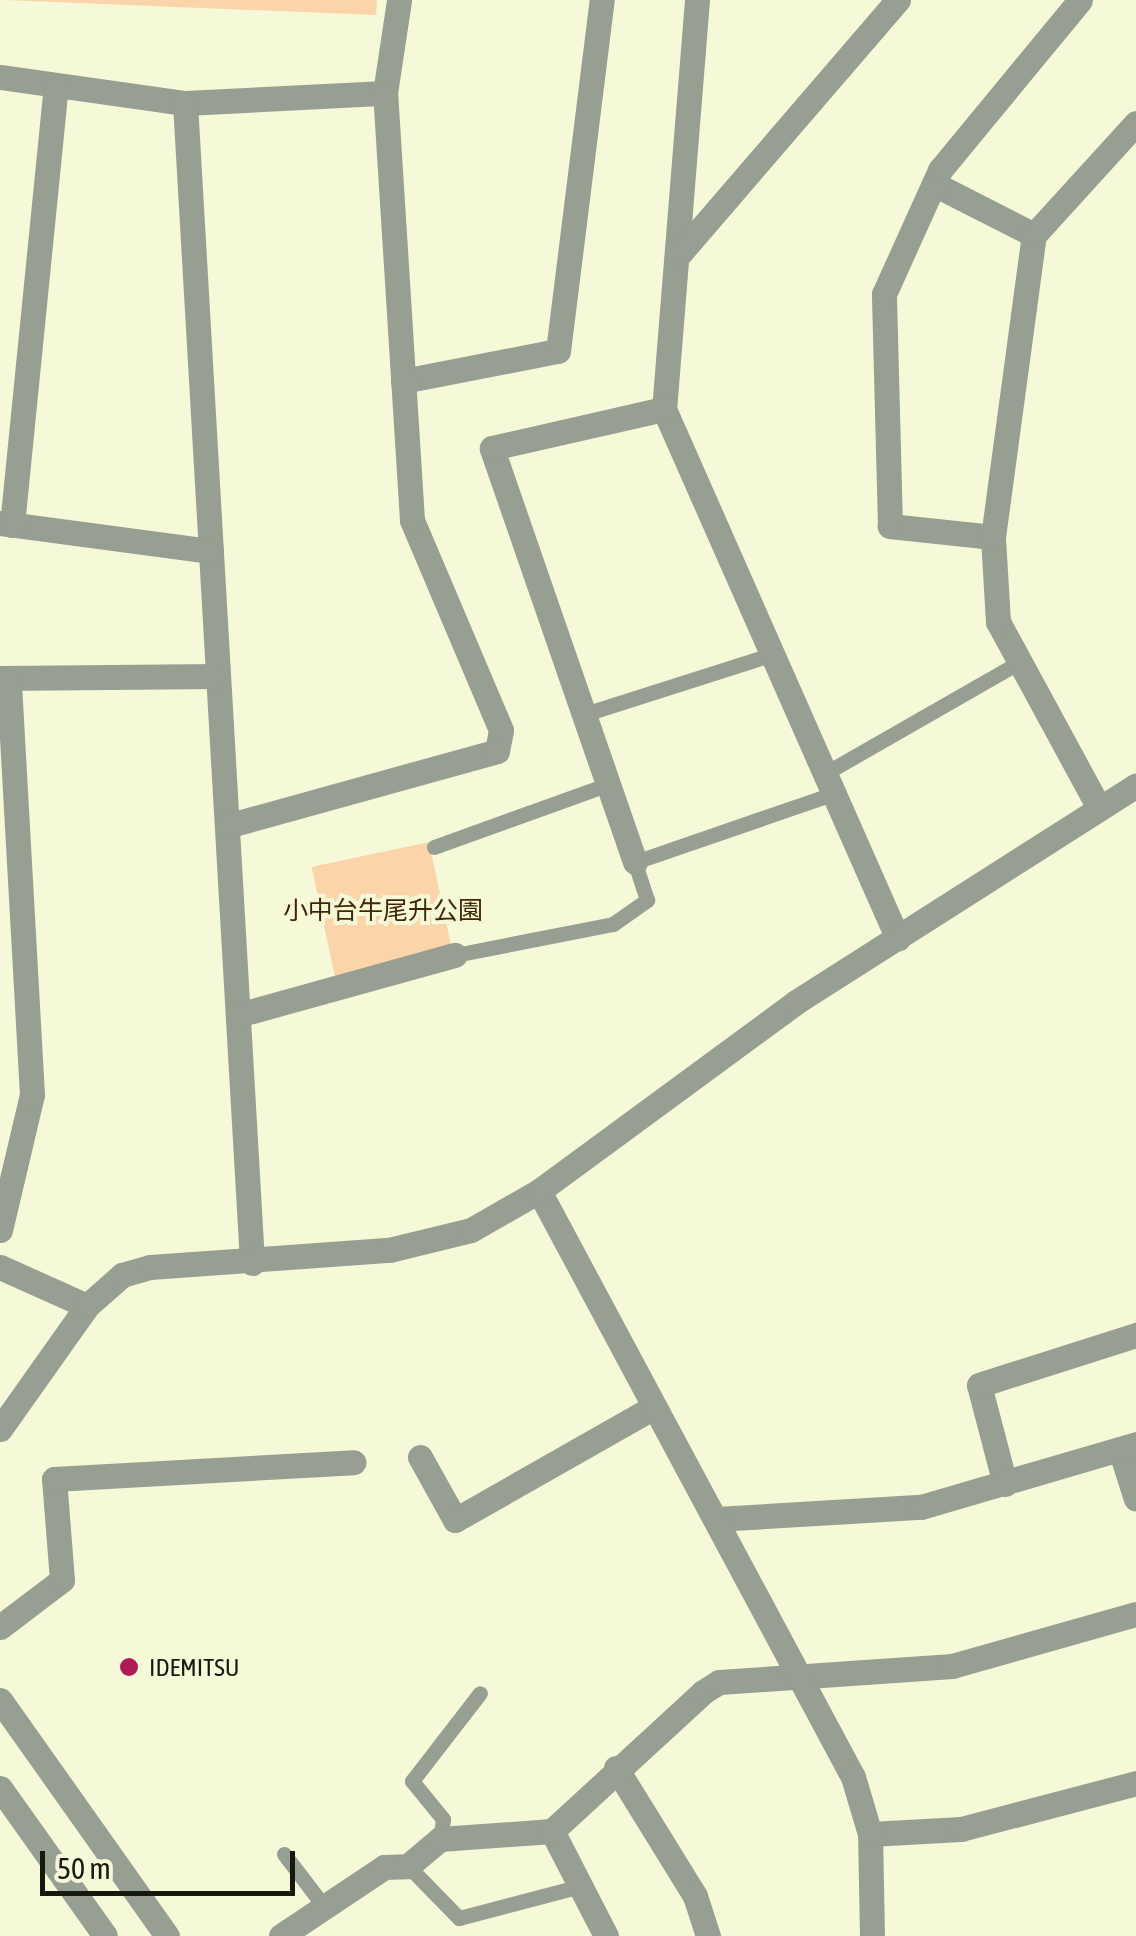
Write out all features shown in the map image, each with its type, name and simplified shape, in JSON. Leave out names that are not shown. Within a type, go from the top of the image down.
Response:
[{"type":"street","points":[[227,826],[497,751],[501,730],[412,520],[385,92],[400,0]]},
{"type":"street","points":[[403,382],[558,352],[602,0]]},
{"type":"street","points":[[697,0],[681,252],[664,409],[898,939]]},
{"type":"street","points":[[681,252],[898,0]]},
{"type":"street","points":[[993,537],[890,526],[884,294],[934,184],[1080,0]]},
{"type":"street","points":[[0,78],[185,103],[385,92]]},
{"type":"street","points":[[56,88],[6,524],[211,551]]},
{"type":"street","points":[[185,103],[252,1263]]},
{"type":"street","points":[[1098,806],[998,622],[993,537],[1034,236],[1136,123]]},
{"type":"street","points":[[934,184],[1034,236]]},
{"type":"street","points":[[635,862],[492,448],[664,409]]},
{"type":"street","points":[[0,1230],[32,1096],[4,679],[218,676]]},
{"type":"street","points":[[0,1429],[87,1306],[122,1275],[150,1267],[252,1263],[388,1250],[472,1230],[539,1191],[796,1002],[1136,785]]},
{"type":"street","points":[[238,1016],[456,955]]},
{"type":"street","points":[[539,1191],[853,1776],[870,1834],[872,1936]]},
{"type":"street","points":[[0,1267],[87,1306]]},
{"type":"street","points":[[1004,1484],[979,1385],[1136,1335]]},
{"type":"street","points":[[420,1457],[455,1520],[654,1407]]},
{"type":"street","points":[[716,1519],[921,1507],[1128,1447],[1136,1499]]},
{"type":"street","points":[[0,1627],[62,1580],[54,1479],[354,1462]]},
{"type":"street","points":[[281,1936],[384,1866],[408,1866],[440,1839],[552,1830],[616,1768],[720,1682],[952,1666],[1136,1614]]},
{"type":"street","points":[[0,1700],[167,1936]]},
{"type":"street","points":[[616,1768],[695,1896],[708,1936]]},
{"type":"street","points":[[870,1834],[978,1826],[1136,1783]]},
{"type":"street","points":[[0,1788],[105,1936]]},
{"type":"street","points":[[552,1830],[606,1936]]},
{"type":"lane","points":[[585,714],[773,654]]},
{"type":"lane","points":[[456,955],[613,924],[646,900],[635,862],[828,784],[1018,662]]},
{"type":"lane","points":[[434,847],[609,784]]},
{"type":"lane","points":[[440,1839],[443,1819],[412,1781],[480,1693]]},
{"type":"lane","points":[[284,1854],[324,1905]]},
{"type":"lane","points":[[408,1866],[459,1918],[580,1886]]},
{"type":"green space","points":[[5,0],[377,0],[376,15]]},
{"type":"green space","name":"小中台牛尾升公園","points":[[429,842],[452,952],[335,977],[312,867]]},
{"type":"place","name":"IDEMITSU","points":[[129,1667]]}]
